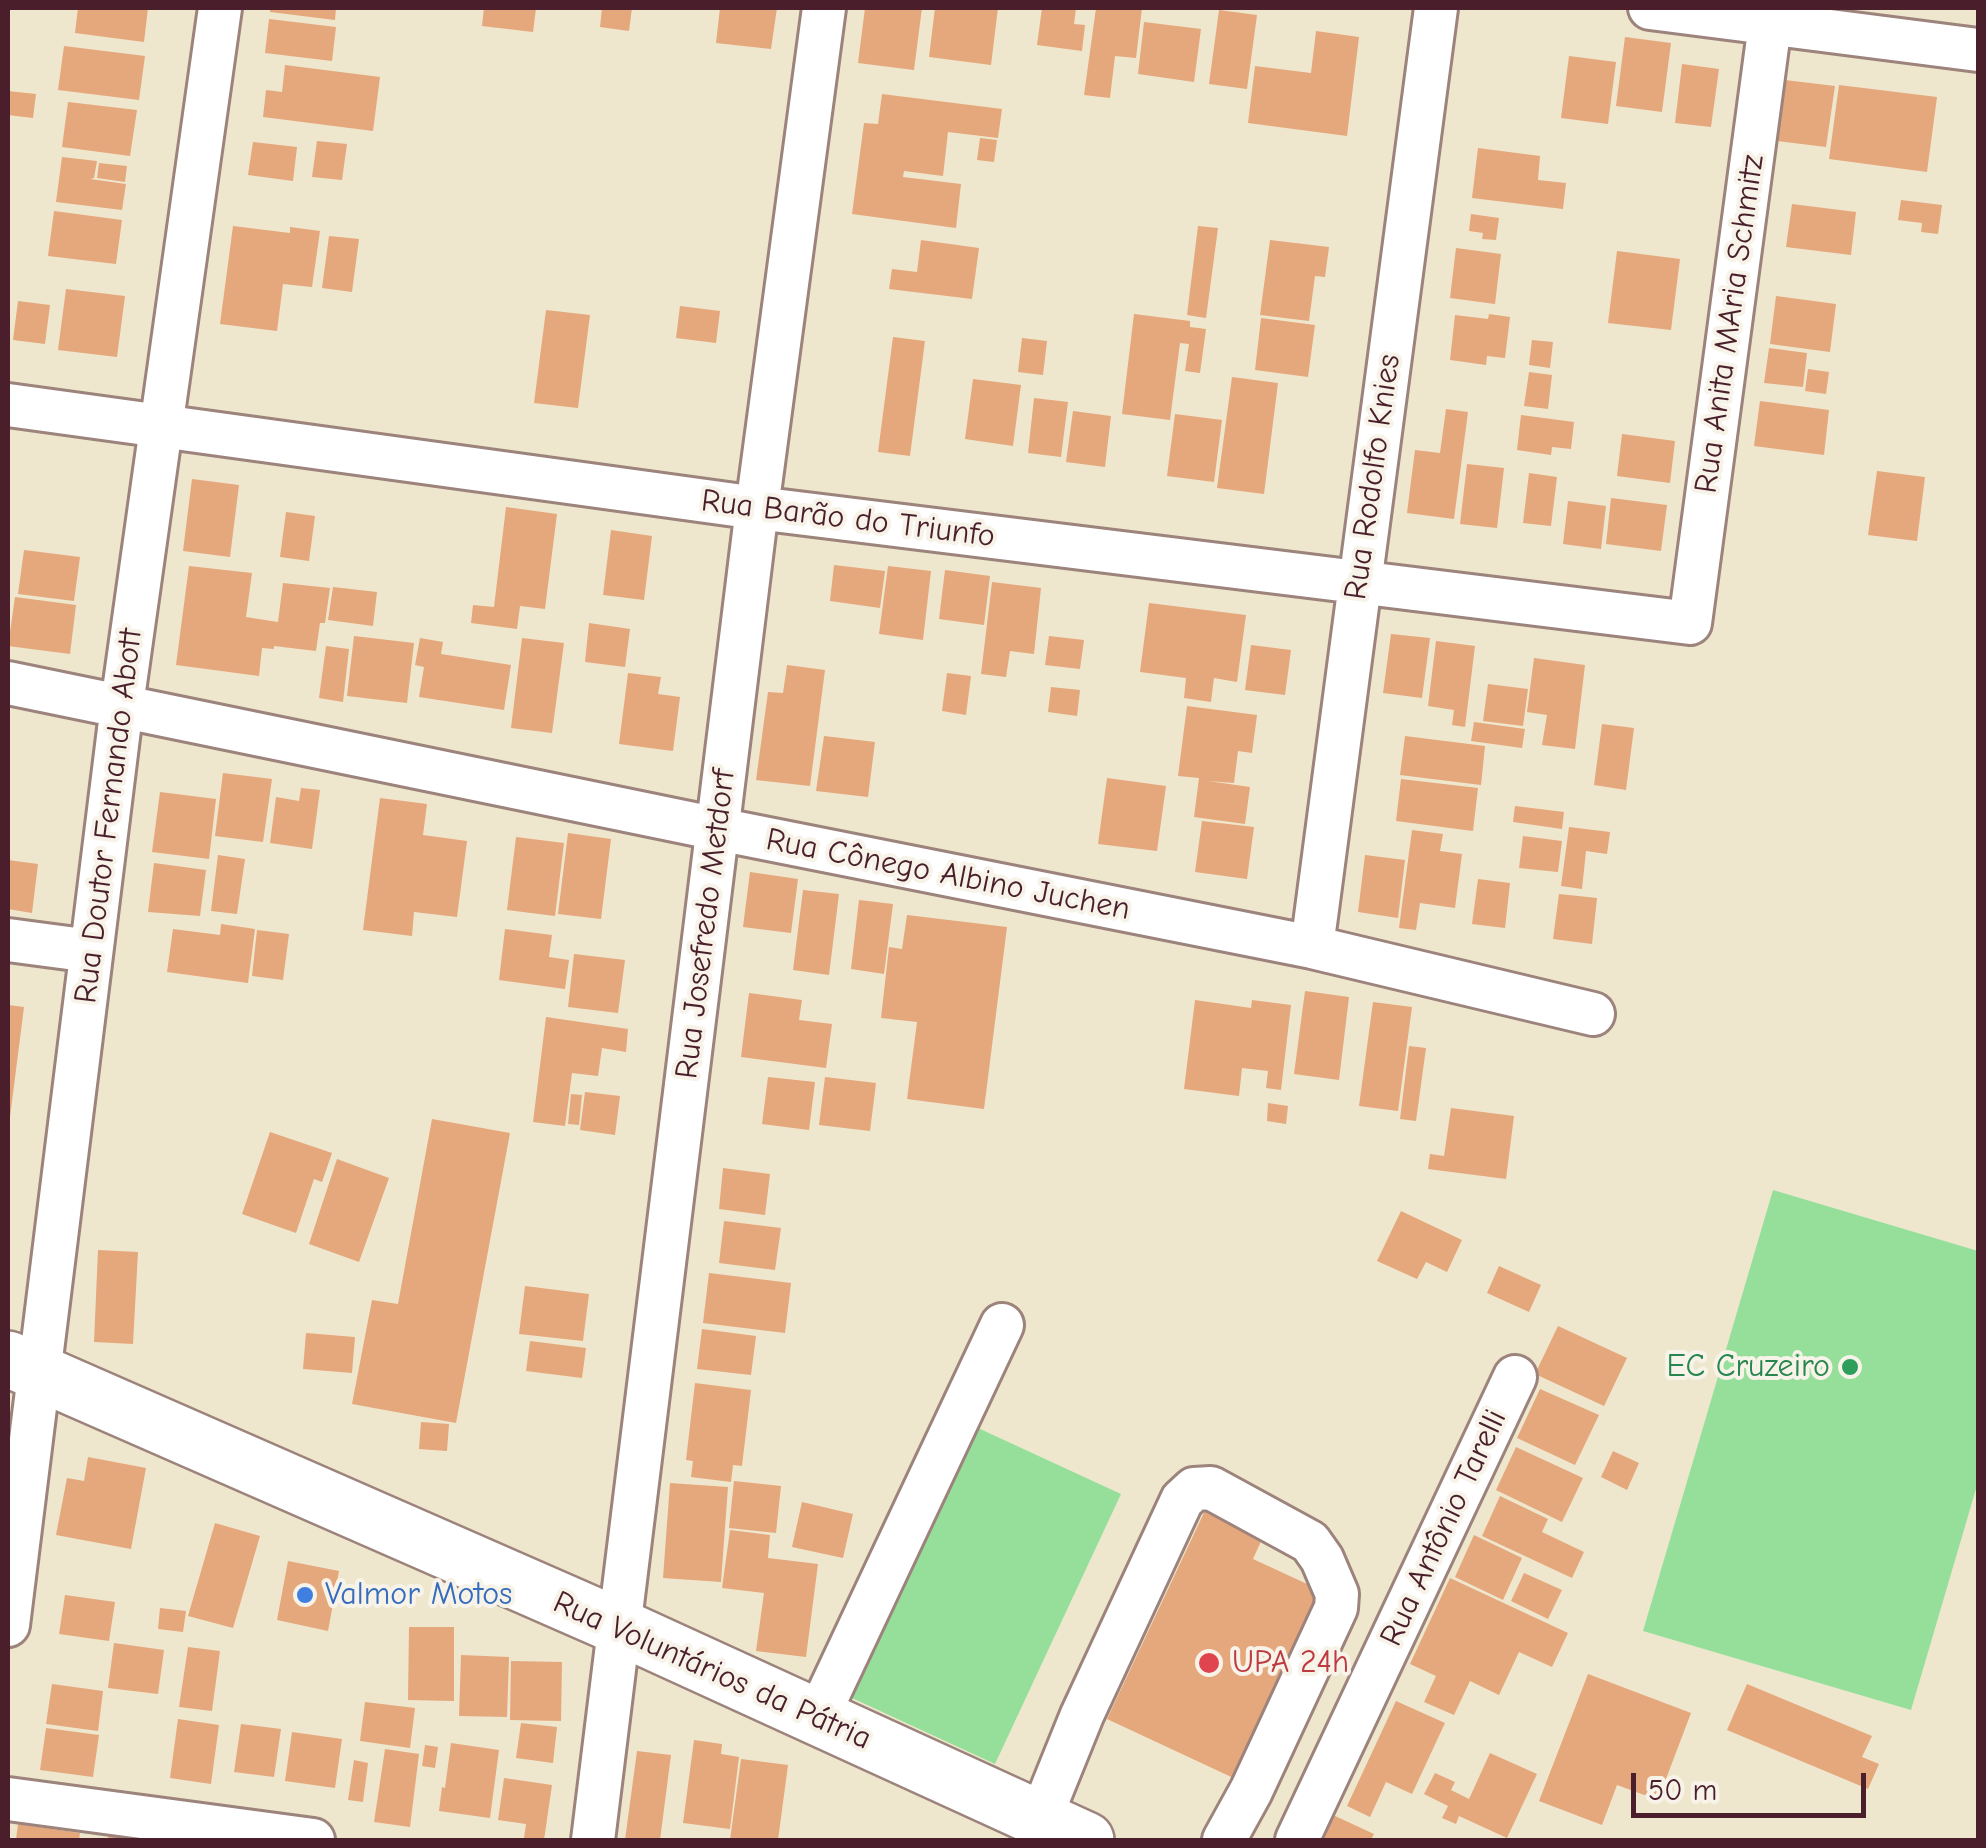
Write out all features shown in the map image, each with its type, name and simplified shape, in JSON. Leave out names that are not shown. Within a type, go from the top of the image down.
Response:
[{"type":"main road","name":"Rua Voluntários da Pátria","points":[[21,1385],[618,1647],[916,1783],[1086,1840]]},
{"type":"main road","name":"Rua Voluntários da Pátria","points":[[618,1647],[817,1718],[1000,1840]]},
{"type":"street","name":"Rua Doutor Fernando Abott","points":[[8,1625],[21,1385],[91,951],[220,8]]},
{"type":"street","name":"Rua Josefredo Metdorf","points":[[593,1840],[757,508],[824,8]]},
{"type":"street","name":"Rua Rodolfo Knies","points":[[1312,947],[1436,8]]},
{"type":"street","points":[[1650,8],[1978,50]]},
{"type":"street","name":"Rua Anita MAria Schmitz","points":[[1690,623],[1770,24]]},
{"type":"street","name":"Rua Barão do Triunfo","points":[[8,405],[757,508],[1690,623]]},
{"type":"street","name":"Rua Cônego Albino Juchen","points":[[8,683],[1312,947],[1593,1014]]},
{"type":"street","points":[[8,940],[91,951]]},
{"type":"street","points":[[817,1718],[1002,1325]]},
{"type":"street","name":"Rua Antônio Tarelli","points":[[1297,1840],[1515,1378]]},
{"type":"street","points":[[1048,1799],[1082,1715],[1182,1500],[1194,1489],[1211,1488],[1310,1542],[1337,1594],[1336,1608],[1251,1791],[1224,1840]]},
{"type":"street","points":[[8,1799],[313,1840]]},
{"type":"green space","name":"EC Cruzeiro","points":[[1773,1190],[1978,1251],[1978,1482],[1911,1710],[1643,1631]]},
{"type":"green space","points":[[978,1428],[1121,1494],[995,1764],[852,1698]]},
{"type":"building","points":[[78,8],[148,8],[144,42],[75,33]]},
{"type":"building","points":[[270,8],[336,8],[335,20],[270,12]]},
{"type":"building","points":[[484,8],[536,8],[533,32],[482,26]]},
{"type":"building","points":[[602,8],[632,8],[629,31],[600,27]]},
{"type":"building","points":[[720,8],[777,8],[771,49],[716,43]]},
{"type":"building","points":[[865,8],[922,8],[914,70],[858,63]]},
{"type":"building","points":[[935,8],[998,8],[991,65],[929,57]]},
{"type":"building","points":[[1042,8],[1076,8],[1074,24],[1085,25],[1082,51],[1037,45]]},
{"type":"building","points":[[1096,8],[1142,8],[1136,58],[1115,56],[1110,98],[1084,95]]},
{"type":"building","points":[[1219,10],[1257,15],[1247,89],[1209,84]]},
{"type":"building","points":[[269,19],[336,27],[332,61],[265,53]]},
{"type":"building","points":[[1144,22],[1201,29],[1194,82],[1138,74]]},
{"type":"building","points":[[1316,31],[1359,37],[1347,136],[1248,123],[1255,66],[1311,73]]},
{"type":"building","points":[[1625,37],[1671,43],[1662,112],[1616,106]]},
{"type":"building","points":[[64,46],[145,56],[139,100],[58,90]]},
{"type":"building","points":[[1569,56],[1616,62],[1608,124],[1561,118]]},
{"type":"building","points":[[1682,64],[1719,69],[1711,127],[1675,123]]},
{"type":"building","points":[[285,65],[380,77],[373,131],[263,117],[266,90],[282,92]]},
{"type":"building","points":[[1785,80],[1835,86],[1826,147],[1777,141]]},
{"type":"building","points":[[1839,85],[1937,97],[1927,172],[1829,159]]},
{"type":"building","points":[[8,91],[36,94],[33,118],[8,115]]},
{"type":"building","points":[[882,94],[1002,109],[998,138],[948,132],[943,176],[904,171],[903,177],[961,184],[956,228],[852,214],[864,123],[878,124]]},
{"type":"building","points":[[68,102],[137,110],[130,156],[62,147]]},
{"type":"building","points":[[980,138],[997,140],[994,162],[977,160]]},
{"type":"building","points":[[317,141],[347,144],[342,180],[312,177]]},
{"type":"building","points":[[253,142],[297,147],[293,181],[248,175]]},
{"type":"building","points":[[1478,148],[1540,156],[1538,180],[1566,183],[1563,209],[1472,198]]},
{"type":"building","points":[[62,157],[97,161],[94,178],[90,179],[126,184],[122,210],[56,202]]},
{"type":"building","points":[[99,163],[127,166],[125,182],[97,178]]},
{"type":"building","points":[[1901,200],[1942,205],[1938,234],[1921,232],[1922,223],[1898,220]]},
{"type":"building","points":[[1792,204],[1856,212],[1851,255],[1786,247]]},
{"type":"building","points":[[54,211],[122,220],[116,264],[48,256]]},
{"type":"building","points":[[1471,214],[1499,218],[1496,240],[1482,239],[1483,233],[1469,231]]},
{"type":"building","points":[[233,226],[290,233],[290,227],[320,231],[312,287],[283,284],[277,331],[220,324]]},
{"type":"building","points":[[1198,226],[1218,228],[1206,318],[1187,315]]},
{"type":"building","points":[[329,236],[359,239],[352,292],[322,288]]},
{"type":"building","points":[[921,240],[979,248],[972,299],[889,289],[892,269],[917,272]]},
{"type":"building","points":[[1270,240],[1329,247],[1325,277],[1315,276],[1309,321],[1260,315]]},
{"type":"building","points":[[1456,248],[1501,254],[1495,304],[1450,298]]},
{"type":"building","points":[[1617,251],[1680,259],[1671,330],[1608,323]]},
{"type":"building","points":[[66,289],[125,296],[117,357],[58,350]]},
{"type":"building","points":[[1776,296],[1836,304],[1830,352],[1770,344]]},
{"type":"building","points":[[18,301],[50,305],[45,344],[13,340]]},
{"type":"building","points":[[680,306],[720,311],[716,343],[676,338]]},
{"type":"building","points":[[546,310],[590,315],[578,408],[534,403]]},
{"type":"building","points":[[1134,314],[1190,321],[1190,327],[1206,329],[1200,373],[1185,371],[1189,344],[1180,343],[1170,420],[1122,414]]},
{"type":"building","points":[[1489,314],[1510,317],[1505,358],[1487,356],[1486,365],[1450,360],[1455,315],[1488,319]]},
{"type":"building","points":[[1261,318],[1315,325],[1308,377],[1255,370]]},
{"type":"building","points":[[893,337],[925,341],[910,456],[878,452]]},
{"type":"building","points":[[1022,338],[1047,341],[1043,375],[1018,372]]},
{"type":"building","points":[[1532,340],[1553,342],[1550,368],[1529,365]]},
{"type":"building","points":[[1769,348],[1807,353],[1803,387],[1764,383]]},
{"type":"building","points":[[1808,369],[1829,372],[1826,394],[1805,391]]},
{"type":"building","points":[[1529,372],[1552,375],[1548,409],[1524,406]]},
{"type":"building","points":[[1232,377],[1278,383],[1264,494],[1217,488]]},
{"type":"building","points":[[973,379],[1021,385],[1013,446],[965,439]]},
{"type":"building","points":[[1034,398],[1068,402],[1061,457],[1028,453]]},
{"type":"building","points":[[1760,401],[1829,410],[1824,455],[1754,446]]},
{"type":"building","points":[[1446,409],[1468,412],[1454,519],[1407,513],[1415,450],[1440,453]]},
{"type":"building","points":[[1073,411],[1111,416],[1105,467],[1066,462]]},
{"type":"building","points":[[1175,414],[1222,420],[1214,482],[1167,476]]},
{"type":"building","points":[[1521,415],[1574,422],[1571,449],[1552,447],[1551,455],[1517,450]]},
{"type":"building","points":[[1622,434],[1675,441],[1670,483],[1617,476]]},
{"type":"building","points":[[1467,464],[1504,468],[1497,528],[1460,524]]},
{"type":"building","points":[[1877,471],[1925,477],[1917,541],[1868,535]]},
{"type":"building","points":[[1529,473],[1557,477],[1551,526],[1523,523]]},
{"type":"building","points":[[192,479],[239,485],[230,557],[183,551]]},
{"type":"building","points":[[1611,498],[1667,505],[1661,551],[1606,544]]},
{"type":"building","points":[[1568,501],[1606,506],[1601,549],[1563,544]]},
{"type":"building","points":[[506,507],[557,514],[545,609],[520,606],[517,629],[471,623],[473,605],[494,607]]},
{"type":"building","points":[[286,512],[315,516],[309,561],[280,557]]},
{"type":"building","points":[[611,530],[652,536],[644,600],[603,595]]},
{"type":"building","points":[[24,550],[80,557],[74,601],[18,594]]},
{"type":"building","points":[[834,565],[885,571],[880,608],[830,601]]},
{"type":"building","points":[[189,566],[252,573],[246,617],[278,622],[283,583],[330,588],[316,651],[262,648],[259,676],[176,665]]},
{"type":"building","points":[[888,566],[931,571],[923,640],[879,634]]},
{"type":"building","points":[[945,570],[990,576],[984,625],[939,619]]},
{"type":"building","points":[[992,582],[1041,588],[1034,654],[1010,651],[1006,677],[981,674]]},
{"type":"building","points":[[333,587],[377,592],[373,626],[328,620]]},
{"type":"building","points":[[15,597],[76,605],[70,654],[8,646]]},
{"type":"building","points":[[1149,603],[1246,615],[1237,682],[1214,678],[1211,702],[1184,698],[1186,678],[1140,672]]},
{"type":"building","points":[[589,623],[630,629],[625,667],[585,662]]},
{"type":"building","points":[[1391,634],[1430,638],[1422,698],[1383,693]]},
{"type":"building","points":[[354,636],[414,643],[407,703],[347,696]]},
{"type":"building","points":[[1049,636],[1084,640],[1080,669],[1045,665]]},
{"type":"building","points":[[420,638],[443,642],[441,654],[511,665],[504,710],[419,697],[424,667],[415,665]]},
{"type":"building","points":[[522,638],[564,643],[552,733],[511,728]]},
{"type":"building","points":[[1436,641],[1475,646],[1465,727],[1452,725],[1454,710],[1428,706]]},
{"type":"building","points":[[1251,645],[1291,650],[1285,695],[1245,690]]},
{"type":"building","points":[[326,646],[349,649],[343,702],[319,698]]},
{"type":"building","points":[[1534,658],[1585,665],[1575,749],[1542,745],[1547,715],[1527,712]]},
{"type":"building","points":[[787,665],[825,670],[810,786],[756,780],[768,692],[783,693]]},
{"type":"building","points":[[628,673],[661,677],[658,694],[680,697],[673,751],[619,744]]},
{"type":"building","points":[[947,673],[971,676],[966,715],[942,711]]},
{"type":"building","points":[[1488,684],[1528,689],[1523,726],[1483,721]]},
{"type":"building","points":[[1051,687],[1080,690],[1077,716],[1048,712]]},
{"type":"building","points":[[1187,706],[1257,715],[1252,753],[1238,751],[1234,783],[1208,781],[1250,787],[1245,824],[1194,817],[1199,778],[1178,776]]},
{"type":"building","points":[[1474,722],[1525,729],[1522,748],[1471,741]]},
{"type":"building","points":[[1602,724],[1634,728],[1626,790],[1594,785]]},
{"type":"building","points":[[824,736],[875,742],[868,797],[816,791]]},
{"type":"building","points":[[1405,736],[1485,746],[1481,785],[1400,775]]},
{"type":"building","points":[[223,773],[272,779],[263,842],[215,836]]},
{"type":"building","points":[[1107,778],[1166,786],[1157,851],[1098,844]]},
{"type":"building","points":[[1401,779],[1478,788],[1473,831],[1396,821]]},
{"type":"building","points":[[301,788],[320,790],[312,849],[270,843],[276,797],[299,801]]},
{"type":"building","points":[[160,792],[216,799],[209,859],[152,852]]},
{"type":"building","points":[[380,798],[427,804],[423,835],[467,841],[457,917],[414,912],[412,936],[363,930]]},
{"type":"building","points":[[1515,806],[1564,812],[1562,829],[1513,822]]},
{"type":"building","points":[[1202,821],[1254,827],[1247,879],[1195,872]]},
{"type":"building","points":[[1569,827],[1610,832],[1607,854],[1586,851],[1582,889],[1561,886]]},
{"type":"building","points":[[1412,830],[1443,834],[1440,851],[1462,854],[1455,908],[1420,903],[1416,930],[1399,928]]},
{"type":"building","points":[[568,833],[611,839],[601,919],[558,914]]},
{"type":"building","points":[[1523,836],[1562,841],[1558,872],[1519,868]]},
{"type":"building","points":[[516,837],[564,843],[555,916],[507,910]]},
{"type":"building","points":[[218,855],[245,859],[237,914],[211,911]]},
{"type":"building","points":[[1365,855],[1405,860],[1398,918],[1358,912]]},
{"type":"building","points":[[8,860],[38,864],[32,913],[8,909]]},
{"type":"building","points":[[154,863],[206,870],[200,916],[148,912]]},
{"type":"building","points":[[750,872],[798,879],[791,933],[743,927]]},
{"type":"building","points":[[1478,879],[1510,883],[1505,928],[1472,924]]},
{"type":"building","points":[[803,890],[839,894],[829,975],[793,970]]},
{"type":"building","points":[[1559,894],[1597,898],[1592,944],[1553,939]]},
{"type":"building","points":[[859,900],[893,904],[884,974],[851,969]]},
{"type":"building","points":[[907,915],[1007,927],[984,1109],[907,1099],[917,1022],[881,1018],[889,947],[902,949]]},
{"type":"building","points":[[221,924],[255,929],[248,983],[167,972],[173,929],[220,935]]},
{"type":"building","points":[[505,929],[552,935],[549,957],[569,960],[565,989],[499,980]]},
{"type":"building","points":[[257,930],[289,934],[283,980],[252,976]]},
{"type":"building","points":[[574,954],[625,960],[618,1013],[568,1007]]},
{"type":"building","points":[[1305,991],[1349,997],[1339,1080],[1294,1074]]},
{"type":"building","points":[[749,993],[802,1000],[799,1020],[832,1024],[826,1068],[741,1057]]},
{"type":"building","points":[[1195,1000],[1251,1008],[1252,1000],[1291,1005],[1281,1090],[1266,1088],[1268,1071],[1242,1068],[1239,1096],[1184,1089]]},
{"type":"building","points":[[1373,1002],[1412,1007],[1398,1111],[1359,1106]]},
{"type":"building","points":[[8,1005],[24,1007],[10,1117],[8,1116]]},
{"type":"building","points":[[546,1017],[628,1029],[626,1052],[602,1048],[598,1076],[572,1073],[565,1126],[533,1122]]},
{"type":"building","points":[[1409,1046],[1426,1048],[1416,1121],[1400,1119]]},
{"type":"building","points":[[768,1077],[815,1082],[809,1130],[762,1124]]},
{"type":"building","points":[[825,1077],[876,1083],[870,1131],[819,1125]]},
{"type":"building","points":[[585,1092],[620,1096],[615,1135],[580,1130]]},
{"type":"building","points":[[571,1094],[582,1095],[579,1125],[568,1124]]},
{"type":"building","points":[[1268,1103],[1288,1106],[1286,1124],[1267,1121]]},
{"type":"building","points":[[1451,1108],[1514,1116],[1506,1179],[1428,1169],[1430,1154],[1444,1156]]},
{"type":"building","points":[[432,1119],[510,1133],[456,1423],[352,1404],[372,1300],[398,1304]]},
{"type":"building","points":[[270,1132],[332,1153],[322,1182],[314,1179],[296,1233],[242,1214]]},
{"type":"building","points":[[337,1159],[389,1178],[359,1262],[309,1244]]},
{"type":"building","points":[[723,1168],[770,1174],[765,1215],[719,1209]]},
{"type":"building","points":[[1401,1211],[1462,1240],[1447,1272],[1426,1262],[1417,1279],[1377,1261]]},
{"type":"building","points":[[724,1221],[781,1228],[775,1270],[719,1263]]},
{"type":"building","points":[[98,1250],[138,1252],[133,1344],[94,1342]]},
{"type":"building","points":[[1499,1266],[1541,1285],[1529,1312],[1487,1293]]},
{"type":"building","points":[[709,1273],[791,1283],[785,1333],[703,1323]]},
{"type":"building","points":[[525,1286],[589,1294],[583,1341],[519,1334]]},
{"type":"building","points":[[1558,1326],[1627,1358],[1604,1406],[1535,1374]]},
{"type":"building","points":[[702,1329],[756,1336],[751,1375],[697,1369]]},
{"type":"building","points":[[306,1333],[355,1337],[352,1373],[303,1369]]},
{"type":"building","points":[[530,1341],[586,1348],[582,1378],[526,1371]]},
{"type":"building","points":[[695,1383],[751,1390],[742,1466],[733,1465],[731,1482],[691,1477],[693,1461],[686,1460]]},
{"type":"building","points":[[1540,1389],[1599,1415],[1575,1465],[1517,1438]]},
{"type":"building","points":[[421,1422],[449,1424],[447,1451],[419,1449]]},
{"type":"building","points":[[1516,1447],[1583,1478],[1562,1522],[1496,1490]]},
{"type":"building","points":[[1613,1451],[1639,1463],[1627,1490],[1601,1477]]},
{"type":"building","points":[[88,1457],[146,1468],[131,1549],[56,1535],[67,1478],[84,1481]]},
{"type":"building","points":[[734,1481],[781,1486],[776,1533],[729,1528]]},
{"type":"building","points":[[670,1483],[728,1487],[721,1582],[663,1578]]},
{"type":"building","points":[[1500,1496],[1548,1519],[1542,1532],[1584,1552],[1572,1578],[1482,1536]]},
{"type":"building","points":[[802,1502],[853,1514],[843,1558],[792,1547]]},
{"type":"building","points":[[1209,1502],[1267,1528],[1253,1559],[1331,1595],[1242,1782],[1107,1719]]},
{"type":"building","points":[[215,1523],[260,1536],[233,1628],[188,1616]]},
{"type":"building","points":[[730,1530],[770,1535],[768,1558],[818,1564],[806,1657],[756,1651],[764,1593],[722,1588]]},
{"type":"building","points":[[1474,1535],[1522,1558],[1503,1600],[1455,1577]]},
{"type":"building","points":[[288,1561],[339,1571],[328,1631],[277,1620]]},
{"type":"building","points":[[1524,1573],[1562,1590],[1548,1619],[1511,1601]]},
{"type":"building","points":[[1450,1578],[1568,1633],[1552,1667],[1519,1652],[1499,1695],[1470,1681],[1454,1715],[1424,1702],[1436,1676],[1410,1664]]},
{"type":"building","points":[[65,1595],[115,1602],[109,1641],[59,1634]]},
{"type":"building","points":[[160,1608],[186,1611],[183,1632],[158,1629]]},
{"type":"building","points":[[409,1627],[454,1627],[454,1701],[408,1700]]},
{"type":"building","points":[[114,1643],[164,1650],[158,1694],[108,1688]]},
{"type":"building","points":[[188,1647],[220,1651],[212,1711],[179,1707]]},
{"type":"building","points":[[461,1655],[509,1657],[507,1717],[459,1716]]},
{"type":"building","points":[[511,1661],[562,1662],[561,1721],[510,1720]]},
{"type":"building","points":[[1588,1674],[1691,1713],[1658,1800],[1617,1785],[1602,1825],[1539,1801]]},
{"type":"building","points":[[52,1684],[103,1691],[98,1731],[46,1724]]},
{"type":"building","points":[[1747,1684],[1872,1736],[1862,1757],[1879,1764],[1868,1789],[1727,1730]]},
{"type":"building","points":[[1396,1701],[1445,1723],[1412,1794],[1386,1782],[1370,1817],[1347,1806]]},
{"type":"building","points":[[365,1702],[415,1708],[410,1748],[360,1741]]},
{"type":"building","points":[[178,1719],[219,1725],[211,1784],[170,1778]]},
{"type":"building","points":[[521,1723],[557,1727],[553,1763],[516,1758]]},
{"type":"building","points":[[241,1724],[281,1729],[274,1777],[234,1772]]},
{"type":"building","points":[[46,1728],[99,1735],[93,1777],[40,1770]]},
{"type":"building","points":[[292,1732],[342,1739],[335,1788],[285,1781]]},
{"type":"building","points":[[694,1740],[722,1744],[721,1754],[739,1757],[730,1829],[683,1823]]},
{"type":"building","points":[[451,1743],[499,1750],[490,1818],[439,1811]]},
{"type":"building","points":[[425,1745],[438,1747],[435,1768],[422,1766]]},
{"type":"building","points":[[385,1749],[419,1754],[410,1827],[374,1822]]},
{"type":"building","points":[[637,1751],[671,1755],[660,1840],[625,1840]]},
{"type":"building","points":[[1490,1753],[1537,1774],[1507,1838],[1459,1816],[1456,1824],[1442,1818],[1448,1806],[1424,1794],[1435,1773],[1455,1782],[1451,1790],[1469,1799]]},
{"type":"building","points":[[741,1759],[788,1765],[778,1840],[730,1840]]},
{"type":"building","points":[[354,1760],[368,1763],[363,1802],[348,1800]]},
{"type":"building","points":[[504,1778],[552,1785],[544,1840],[524,1838],[526,1824],[498,1820]]},
{"type":"building","points":[[1333,1815],[1374,1834],[1371,1840],[1322,1840]]},
{"type":"building","points":[[18,1824],[80,1833],[79,1840],[16,1840]]},
{"type":"building","points":[[109,1829],[153,1834],[152,1840],[108,1840]]},
{"type":"place","name":"EC Cruzeiro","points":[[1850,1367]]},
{"type":"place","name":"Valmor Motos","points":[[305,1595]]},
{"type":"place","name":"UPA 24h","points":[[1209,1663]]}]
